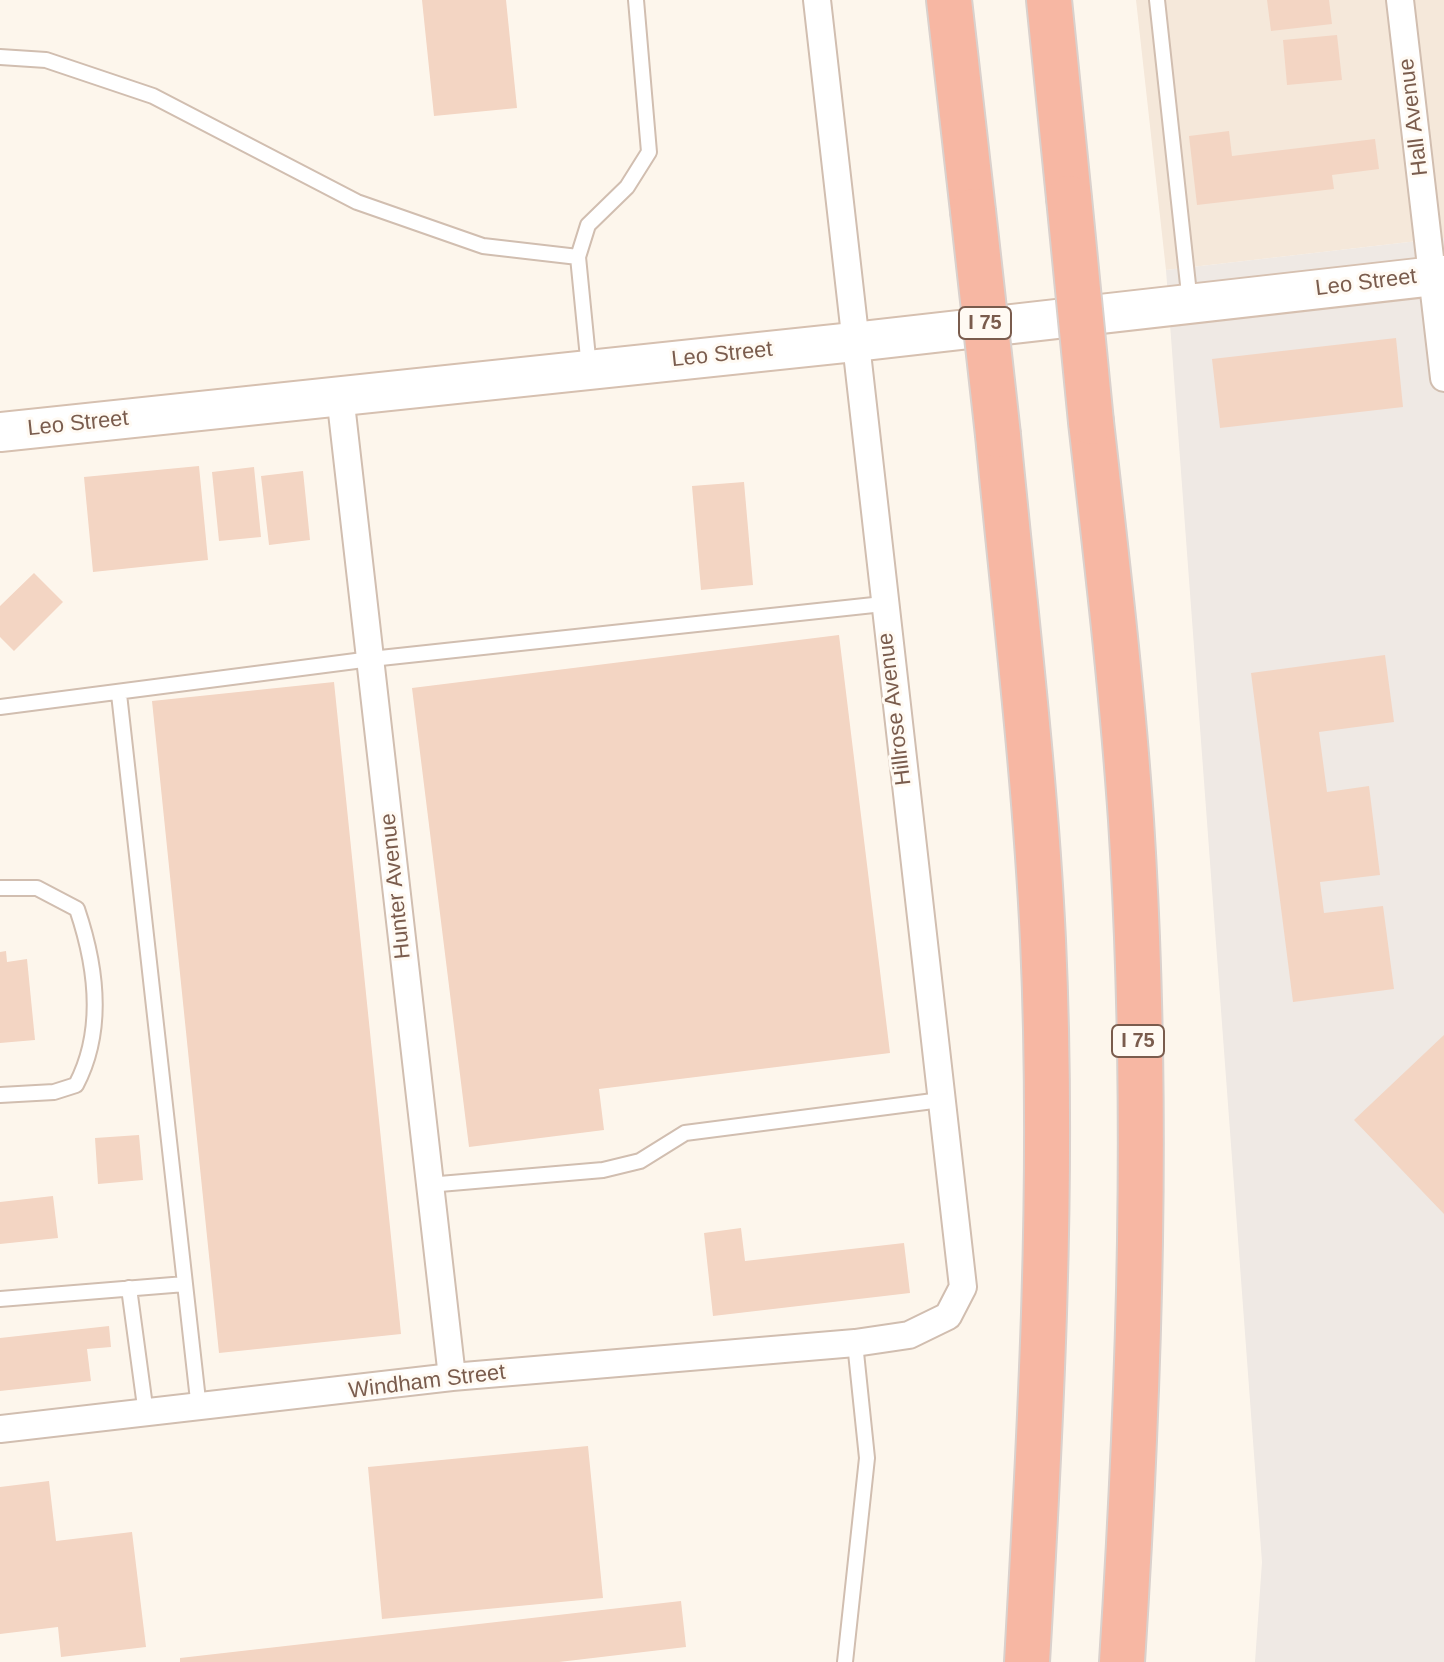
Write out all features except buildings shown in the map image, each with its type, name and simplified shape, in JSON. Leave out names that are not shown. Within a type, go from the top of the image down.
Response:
[{"type":"highway","name":"I 75","points":[[949,0],[998,435],[1043,940],[1046,1183],[1036,1499],[1027,1662]]},
{"type":"highway","name":"I 75","points":[[1049,0],[1131,820],[1142,1227],[1134,1476],[1122,1662]]},
{"type":"street","name":"Hillrose Avenue","points":[[817,0],[883,604],[963,1287],[948,1316],[909,1335],[855,1343]]},
{"type":"street","name":"Hall Avenue","points":[[1400,0],[1438,275],[1444,378]]},
{"type":"street","name":"Leo Street","points":[[0,432],[854,342],[1438,275]]},
{"type":"street","name":"Hunter Avenue","points":[[340,395],[452,1377]]},
{"type":"street","name":"Windham Street","points":[[0,1429],[199,1409],[452,1377],[855,1343]]},
{"type":"lane","points":[[589,368],[578,257],[588,225],[627,187],[649,152],[636,0]]},
{"type":"lane","points":[[1157,0],[1190,303]]},
{"type":"lane","points":[[0,57],[46,60],[153,96],[357,202],[469,241],[578,257]]},
{"type":"lane","points":[[0,707],[371,659],[883,604]]},
{"type":"lane","points":[[119,694],[199,1409]]},
{"type":"lane","points":[[0,888],[37,888],[77,909],[90,946],[95,1020],[84,1069],[76,1085],[54,1092],[0,1095]]},
{"type":"lane","points":[[428,1185],[603,1170],[640,1161],[685,1133],[941,1100]]},
{"type":"lane","points":[[0,1299],[185,1284]]},
{"type":"lane","points":[[129,1288],[146,1414]]},
{"type":"lane","points":[[845,1662],[867,1458],[855,1343]]},
{"type":"shaded area","points":[[1136,0],[1444,0],[1444,238],[1166,270]]},
{"type":"shaded area","points":[[1444,238],[1444,1662],[1255,1662],[1262,1562],[1166,270]]}]
